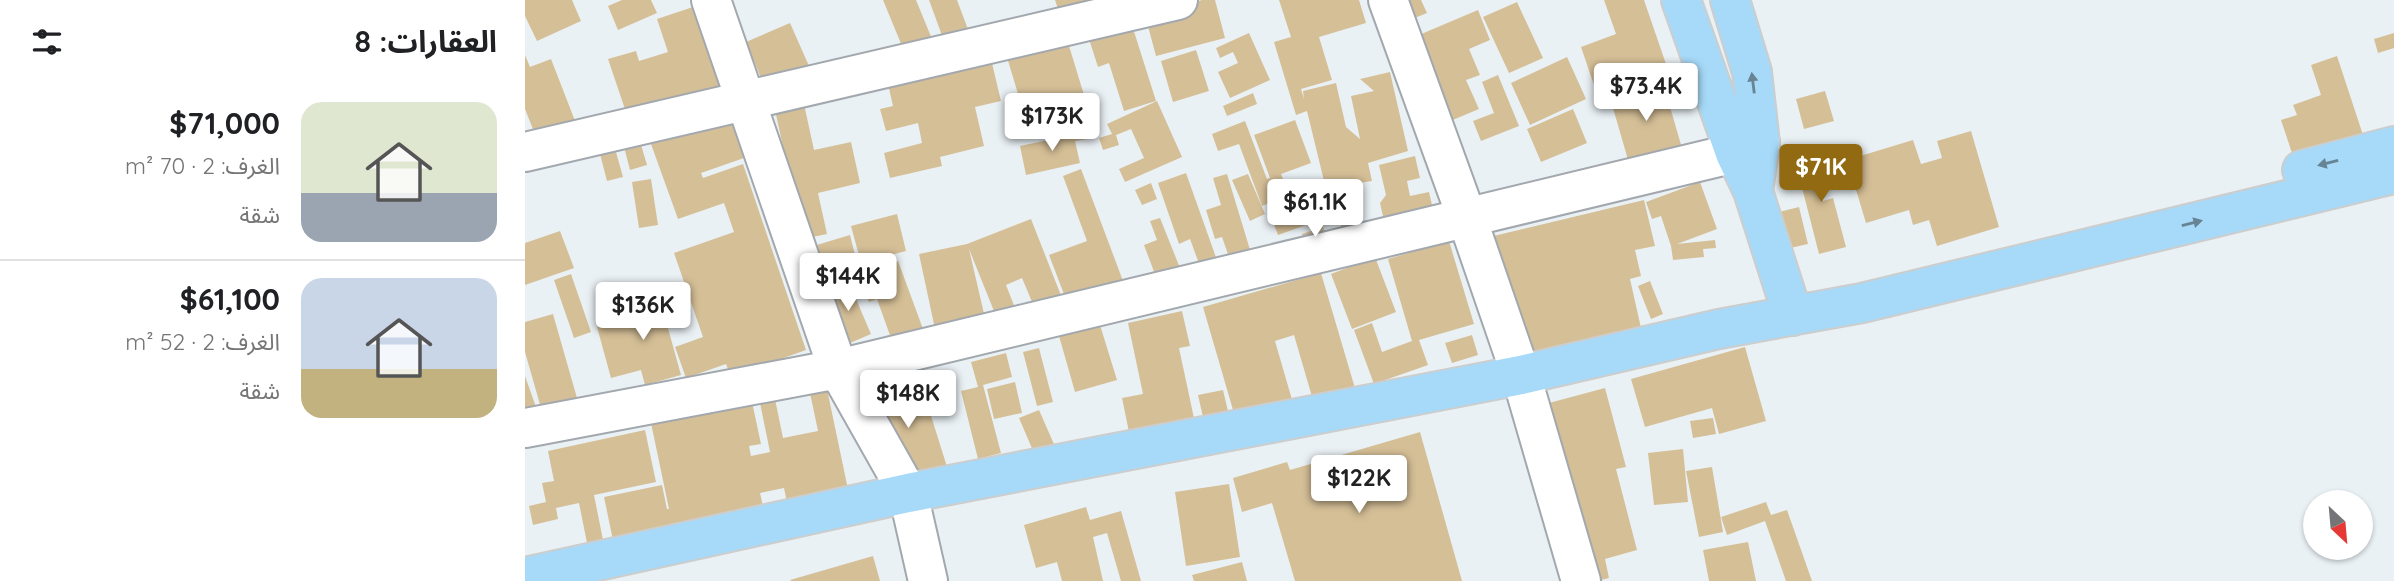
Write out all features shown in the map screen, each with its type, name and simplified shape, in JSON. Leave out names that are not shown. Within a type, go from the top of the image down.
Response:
[{"type":"main road","points":[[1681,0],[1747,148]]},
{"type":"main road","points":[[1730,0],[1752,72],[1747,148],[1753,191],[1791,311]]},
{"type":"main road","points":[[525,577],[908,493],[1521,375],[1719,330],[1791,311],[1880,278],[2394,146]]},
{"type":"main road","points":[[1791,311],[1862,303],[2394,174]]},
{"type":"street","points":[[711,0],[838,369],[908,493],[927,581]]},
{"type":"street","points":[[525,152],[1178,0]]},
{"type":"street","points":[[1388,0],[1521,375],[1581,581]]},
{"type":"street","points":[[525,428],[838,369],[1747,148]]},
{"type":"building","points":[[525,0],[572,0],[581,21],[537,41],[525,16]]},
{"type":"building","points":[[622,0],[651,0],[657,13],[618,30],[608,6]]},
{"type":"building","points":[[883,0],[916,0],[932,39],[904,51]]},
{"type":"building","points":[[929,0],[957,0],[969,32],[944,41]]},
{"type":"building","points":[[1055,0],[1105,0],[1062,21]]},
{"type":"building","points":[[1202,0],[1215,0],[1225,38],[1156,56],[1145,15]]},
{"type":"building","points":[[1279,0],[1359,0],[1366,23],[1319,37],[1332,80],[1301,89],[1304,99],[1303,91],[1336,83],[1346,127],[1360,139],[1351,96],[1374,91],[1360,79],[1390,72],[1408,151],[1368,163],[1372,181],[1360,183],[1337,212],[1331,188],[1324,181],[1307,111],[1296,115],[1274,42],[1291,37]]},
{"type":"building","points":[[1392,0],[1421,0],[1427,13],[1402,23]]},
{"type":"building","points":[[1604,0],[1644,0],[1667,67],[1596,91],[1581,47],[1616,34]]},
{"type":"building","points":[[1517,2],[1543,58],[1509,73],[1483,17]]},
{"type":"building","points":[[696,6],[723,89],[629,121],[608,59],[636,51],[639,61],[668,52],[657,19]]},
{"type":"building","points":[[1478,10],[1490,40],[1469,49],[1480,75],[1466,80],[1479,109],[1436,127],[1400,43]]},
{"type":"building","points":[[1131,22],[1156,101],[1124,111],[1109,63],[1098,67],[1088,36]]},
{"type":"building","points":[[790,23],[809,66],[764,85],[746,42]]},
{"type":"building","points":[[1249,33],[1270,80],[1230,98],[1218,72],[1238,63],[1233,52],[1220,58],[1216,48]]},
{"type":"building","points":[[2394,33],[2394,48],[2378,53],[2374,39]]},
{"type":"building","points":[[1066,36],[1091,118],[1031,137],[1006,54]]},
{"type":"building","points":[[1196,50],[1209,91],[1173,102],[1161,61]]},
{"type":"building","points":[[525,55],[530,67],[551,59],[577,126],[538,142],[525,109]]},
{"type":"building","points":[[2337,56],[2363,135],[2294,159],[2281,120],[2297,115],[2293,105],[2321,95],[2311,65]]},
{"type":"building","points":[[1567,57],[1586,99],[1530,125],[1511,83]]},
{"type":"building","points":[[991,59],[1001,101],[975,107],[984,146],[940,157],[942,166],[890,178],[884,153],[922,143],[918,123],[886,131],[880,109],[893,106],[888,84]]},
{"type":"building","points":[[1498,75],[1519,126],[1481,141],[1473,121],[1494,113],[1482,82]]},
{"type":"building","points":[[1661,76],[1684,155],[1631,170],[1608,91]]},
{"type":"building","points":[[1825,91],[1834,121],[1804,129],[1796,99]]},
{"type":"building","points":[[1253,93],[1257,104],[1227,116],[1223,106]]},
{"type":"building","points":[[1157,101],[1182,157],[1125,182],[1119,169],[1144,158],[1131,129],[1116,135],[1119,145],[1103,150],[1099,138],[1112,134],[1107,124]]},
{"type":"building","points":[[804,104],[814,150],[851,142],[860,183],[818,193],[827,234],[803,239],[775,110]]},
{"type":"building","points":[[1573,109],[1587,143],[1541,162],[1527,129]]},
{"type":"building","points":[[729,116],[744,158],[701,173],[703,178],[743,164],[806,350],[731,377],[726,364],[686,378],[675,347],[703,337],[674,253],[734,232],[724,203],[678,219],[651,144]]},
{"type":"building","points":[[1295,120],[1311,163],[1281,174],[1287,189],[1309,181],[1323,219],[1278,235],[1273,222],[1289,216],[1282,198],[1262,206],[1239,144],[1218,151],[1212,134],[1245,121],[1267,179],[1270,178],[1254,135]]},
{"type":"building","points":[[1092,131],[1094,138],[1075,141],[1080,163],[1026,175],[1020,146]]},
{"type":"building","points":[[1971,131],[1999,227],[1937,246],[1929,220],[1913,225],[1909,210],[1866,223],[1847,160],[1913,140],[1921,164],[1942,158],[1937,141]]},
{"type":"building","points":[[639,138],[647,165],[630,170],[623,143]]},
{"type":"building","points":[[614,145],[623,177],[607,181],[599,150]]},
{"type":"building","points":[[1827,155],[1834,183],[1819,187],[1823,201],[1833,198],[1846,247],[1819,254],[1796,164]]},
{"type":"building","points":[[1415,156],[1420,178],[1407,181],[1410,196],[1429,192],[1437,227],[1388,238],[1380,203],[1386,195],[1379,165]]},
{"type":"building","points":[[1081,169],[1123,281],[1067,302],[1049,255],[1087,241],[1063,176]]},
{"type":"building","points":[[1186,173],[1218,263],[1201,269],[1190,239],[1179,244],[1158,183]]},
{"type":"building","points":[[1227,174],[1251,253],[1230,260],[1222,237],[1215,239],[1206,210],[1221,205],[1213,178]]},
{"type":"building","points":[[1248,174],[1265,214],[1250,221],[1232,180]]},
{"type":"building","points":[[651,179],[658,225],[639,228],[632,182]]},
{"type":"building","points":[[1700,182],[1717,229],[1677,244],[1715,240],[1716,248],[1703,249],[1704,257],[1673,260],[1661,216],[1652,219],[1646,202]]},
{"type":"building","points":[[1151,183],[1157,199],[1142,205],[1135,190]]},
{"type":"building","points":[[1644,200],[1655,246],[1635,250],[1641,276],[1630,279],[1641,328],[1512,367],[1485,238]]},
{"type":"building","points":[[1799,207],[1808,244],[1772,252],[1763,216]]},
{"type":"building","points":[[1356,209],[1364,233],[1345,239],[1338,215]]},
{"type":"building","points":[[897,214],[906,251],[861,263],[851,226]]},
{"type":"building","points":[[1160,218],[1180,268],[1156,277],[1144,245],[1157,240],[1150,221]]},
{"type":"building","points":[[1031,219],[1062,298],[1035,309],[1022,278],[1006,285],[1015,308],[996,316],[969,249],[985,318],[935,329],[919,254],[967,244]]},
{"type":"building","points":[[1323,227],[1328,244],[1307,251],[1302,234]]},
{"type":"building","points":[[560,231],[574,268],[525,285],[525,243]]},
{"type":"building","points":[[850,235],[858,267],[819,279],[810,247]]},
{"type":"building","points":[[1449,241],[1474,324],[1419,340],[1428,365],[1374,384],[1354,330],[1372,323],[1382,352],[1412,341],[1388,259]]},
{"type":"building","points":[[1375,257],[1396,312],[1352,329],[1331,274]]},
{"type":"building","points":[[898,261],[923,329],[892,341],[877,299],[869,302],[863,286],[885,277],[881,267]]},
{"type":"building","points":[[1321,273],[1357,395],[1315,407],[1294,335],[1275,341],[1297,417],[1240,434],[1203,307]]},
{"type":"building","points":[[571,274],[591,332],[574,338],[554,280]]},
{"type":"building","points":[[834,277],[846,304],[856,299],[871,334],[850,343],[823,282]]},
{"type":"building","points":[[1650,281],[1663,314],[1651,319],[1638,286]]},
{"type":"building","points":[[669,283],[679,318],[666,321],[681,375],[645,385],[641,370],[611,378],[597,327],[660,310],[654,287]]},
{"type":"building","points":[[1182,311],[1190,346],[1179,348],[1195,423],[1130,437],[1122,398],[1143,394],[1128,323]]},
{"type":"building","points":[[553,314],[577,398],[541,408],[525,352],[525,322]]},
{"type":"building","points":[[1100,325],[1117,380],[1075,392],[1059,336]]},
{"type":"building","points":[[1472,335],[1478,355],[1452,363],[1445,343]]},
{"type":"building","points":[[1745,347],[1766,421],[1719,434],[1712,408],[1645,427],[1631,379]]},
{"type":"building","points":[[1039,348],[1053,402],[1037,406],[1023,352]]},
{"type":"building","points":[[1006,353],[1012,377],[983,385],[1001,453],[978,459],[961,391],[978,387],[971,362]]},
{"type":"building","points":[[917,371],[948,470],[887,490],[892,456],[870,386]]},
{"type":"building","points":[[525,376],[536,407],[525,411]]},
{"type":"building","points":[[1015,382],[1022,413],[994,419],[987,389]]},
{"type":"building","points":[[1605,388],[1626,467],[1616,469],[1637,550],[1605,559],[1609,578],[1597,581],[1534,407]]},
{"type":"building","points":[[827,389],[850,499],[789,512],[784,488],[760,493],[767,524],[614,545],[604,497],[662,485],[669,509],[651,423],[752,402],[761,444],[749,446],[751,456],[770,452],[760,403],[775,399],[783,438],[818,431],[810,393]]},
{"type":"building","points":[[1223,390],[1228,411],[1203,417],[1198,395]]},
{"type":"building","points":[[1039,410],[1057,451],[1037,460],[1019,418]]},
{"type":"building","points":[[1713,418],[1716,434],[1693,438],[1690,421]]},
{"type":"building","points":[[645,430],[656,482],[594,495],[604,545],[588,548],[579,503],[556,508],[558,519],[533,525],[529,506],[546,502],[542,483],[554,481],[548,451]]},
{"type":"building","points":[[1420,432],[1462,581],[1295,581],[1272,503],[1242,512],[1233,478],[1287,462],[1290,470]]},
{"type":"building","points":[[1683,449],[1688,502],[1654,505],[1648,453]]},
{"type":"building","points":[[1712,467],[1723,532],[1699,537],[1686,471]]},
{"type":"building","points":[[1229,484],[1240,557],[1186,566],[1175,492]]},
{"type":"building","points":[[1766,502],[1771,515],[1787,510],[1812,581],[1786,581],[1765,521],[1727,535],[1721,517]]},
{"type":"building","points":[[1086,507],[1090,520],[1121,511],[1141,581],[1121,581],[1107,533],[1093,537],[1103,581],[1062,581],[1057,562],[1036,568],[1024,525]]},
{"type":"building","points":[[1748,542],[1756,581],[1709,581],[1703,550]]},
{"type":"building","points":[[873,556],[880,581],[790,580]]},
{"type":"building","points":[[1242,562],[1247,581],[1194,581],[1192,575]]}]
